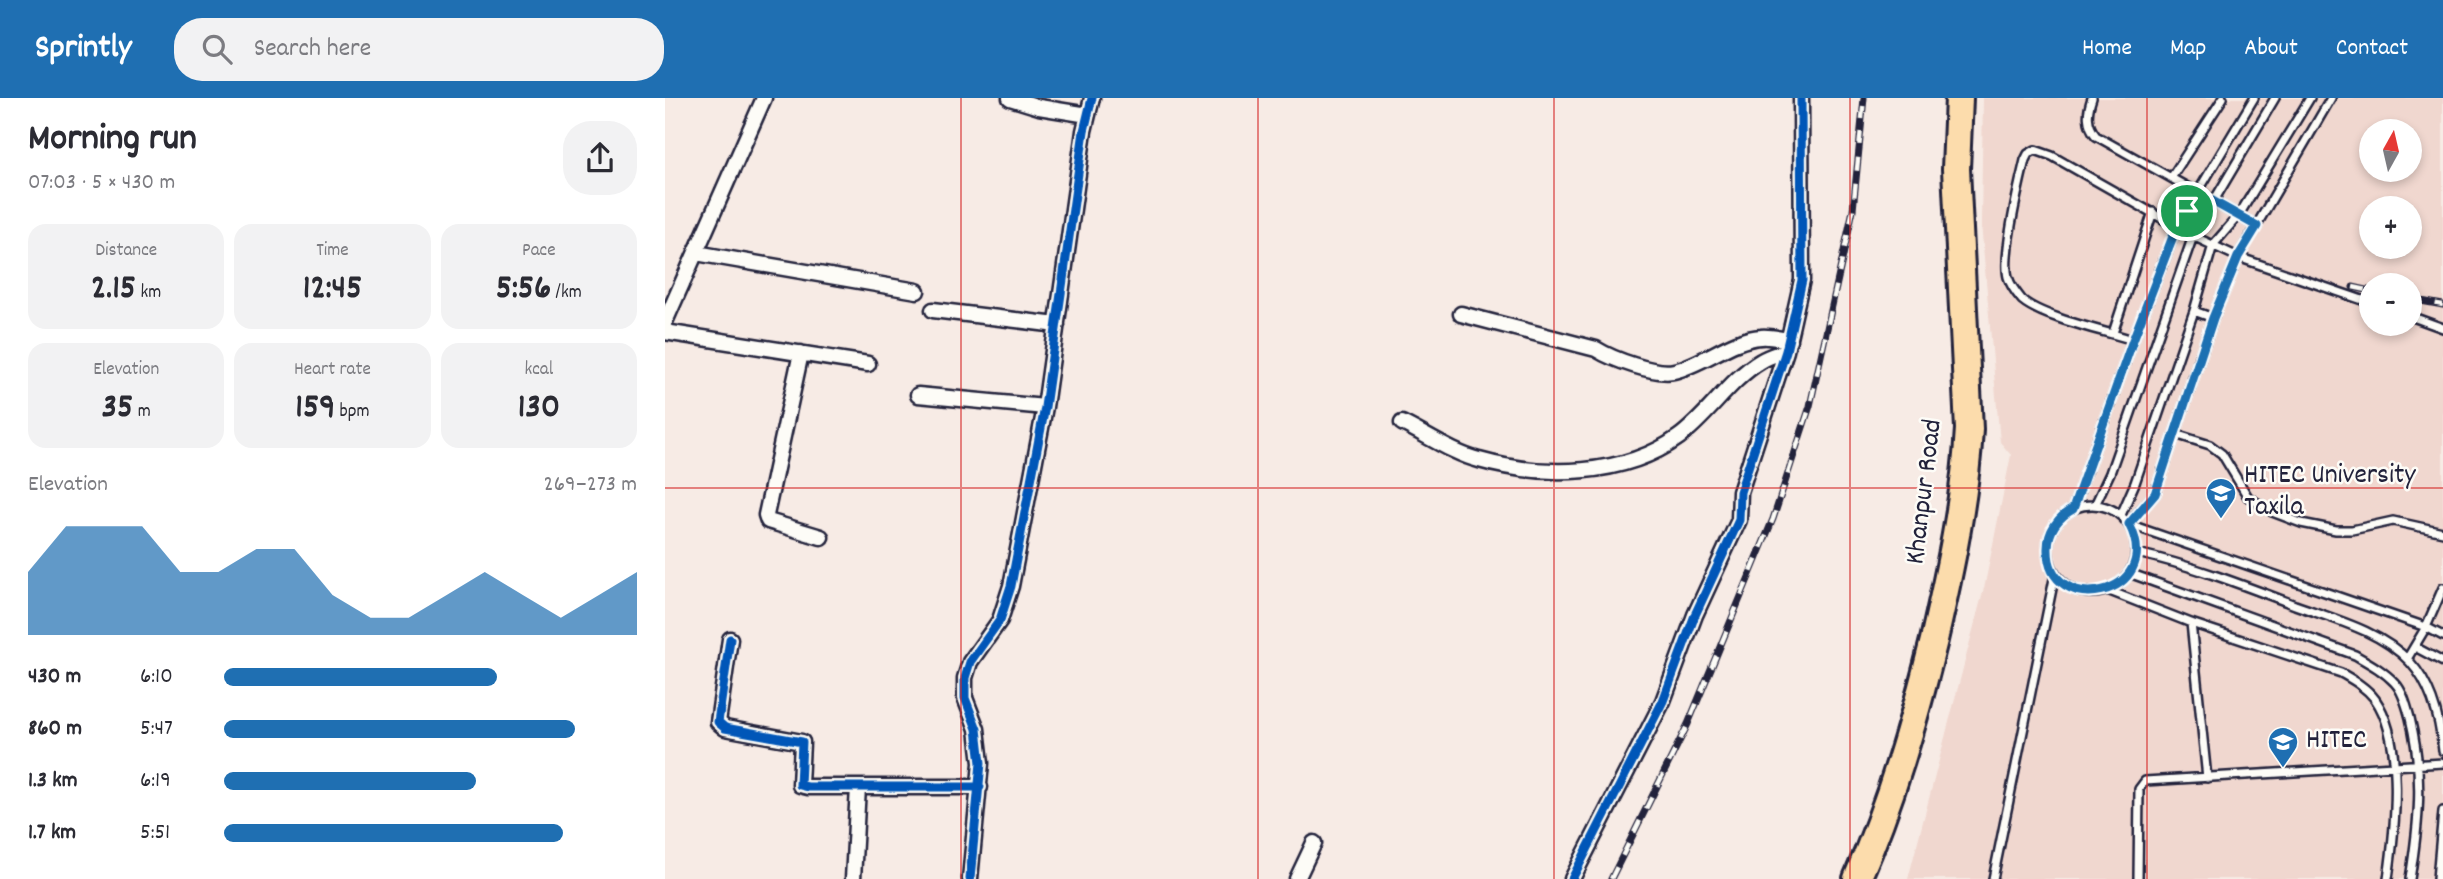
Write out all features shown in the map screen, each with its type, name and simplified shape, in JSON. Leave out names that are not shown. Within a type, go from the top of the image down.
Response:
[{"type":"highway","name":"Khanpur Road","points":[[1857,879],[1879,829],[1926,673],[1954,550],[1967,461],[1969,429],[1956,169],[1959,98]]},
{"type":"street","points":[[665,322],[764,98]]},
{"type":"street","points":[[1010,98],[1039,107],[1088,116]]},
{"type":"street","points":[[970,879],[981,763],[977,729],[965,698],[965,678],[970,662],[1000,620],[1011,586],[1045,407],[1092,98]]},
{"type":"street","points":[[1572,879],[1663,701],[1695,615],[1739,520],[1741,492],[1787,345],[1802,280],[1801,98]]},
{"type":"street","points":[[696,253],[917,291]]},
{"type":"street","points":[[933,310],[1057,326]]},
{"type":"street","points":[[1461,314],[1596,349],[1608,356],[1643,367],[1671,372],[1748,339],[1762,337],[1787,345]]},
{"type":"street","points":[[665,332],[868,364]]},
{"type":"street","points":[[1402,423],[1476,460],[1510,467],[1537,471],[1588,470],[1632,463],[1679,437],[1762,360],[1787,345]]},
{"type":"street","points":[[801,354],[766,515],[768,521],[821,537]]},
{"type":"street","points":[[918,395],[1045,407]]},
{"type":"street","points":[[730,639],[717,722],[725,728],[802,742],[800,785],[808,788],[980,787]]},
{"type":"street","points":[[853,879],[859,787]]},
{"type":"street","points":[[1297,879],[1314,843]]},
{"type":"lane","points":[[2092,98],[2088,119],[2096,136],[2257,226]]},
{"type":"lane","points":[[2171,178],[2223,98]]},
{"type":"lane","points":[[2073,509],[2177,226],[2255,98]]},
{"type":"lane","points":[[2095,505],[2110,473],[2193,236],[2275,98]]},
{"type":"lane","points":[[2121,515],[2135,483],[2213,245],[2239,215],[2310,98]]},
{"type":"lane","points":[[2129,524],[2155,494],[2213,318],[2238,257],[2331,98]]},
{"type":"lane","points":[[2133,340],[2042,311],[2023,300],[2014,288],[2008,276],[2007,258],[2025,160],[2028,154],[2035,150],[2193,236],[2238,257],[2359,299]]},
{"type":"lane","points":[[2113,333],[2153,212]]},
{"type":"lane","points":[[2193,311],[2213,318]]},
{"type":"lane","points":[[2422,320],[2443,328]]},
{"type":"lane","points":[[2175,434],[2210,445],[2222,454],[2248,497],[2272,512],[2301,523],[2336,530],[2352,530],[2393,521],[2443,532]]},
{"type":"lane","points":[[1993,879],[2055,574],[2048,552],[2048,541],[2058,520],[2073,509],[2095,505],[2111,509],[2129,524],[2134,534],[2137,553],[2129,573],[2117,585],[2096,593],[2073,589],[2055,574]]},
{"type":"lane","points":[[2129,524],[2426,627],[2443,636]]},
{"type":"lane","points":[[2137,553],[2226,579],[2387,642],[2419,673],[2436,708],[2443,751]]},
{"type":"lane","points":[[2129,573],[2355,655],[2380,670],[2397,685],[2407,708],[2420,764],[2418,829],[2410,879]]},
{"type":"lane","points":[[2407,659],[2426,627],[2443,587]]},
{"type":"lane","points":[[2107,590],[2191,623],[2341,673],[2362,685],[2385,718],[2394,766],[2395,830],[2388,879]]},
{"type":"lane","points":[[2191,623],[2207,778]]},
{"type":"lane","points":[[2415,647],[2443,662]]},
{"type":"lane","points":[[2138,879],[2141,784],[2145,781],[2443,763]]},
{"type":"lane","points":[[2437,879],[2443,811]]},
{"type":"shaded area","name":"HITEC University Taxila","points":[[1983,98],[2443,98],[2443,879],[1908,879],[1985,584],[2011,455],[2000,442],[1981,223]]},
{"type":"railway","points":[[1611,879],[1688,724],[1773,519],[1810,406],[1853,210],[1864,98]]},
{"type":"railway","points":[[2353,287],[2359,288]]},
{"type":"railway","points":[[2422,301],[2443,305]]},
{"type":"cycle path","points":[[970,879],[981,763],[977,729],[965,698],[965,678],[970,662],[1000,620],[1011,586],[1045,407],[1084,131],[1092,98]]},
{"type":"cycle path","points":[[1572,879],[1663,701],[1695,615],[1739,520],[1740,492],[1786,351],[1802,280],[1801,98]]},
{"type":"cycle path","points":[[730,639],[718,722],[725,728],[802,742],[800,785],[980,787]]},
{"type":"place","name":"HITEC University Taxila","points":[[2221,520]]},
{"type":"place","name":"HITEC","points":[[2283,769]]},
{"type":"route","points":[[2198,193],[2257,226],[2238,257],[2213,318],[2155,494],[2129,524],[2134,534],[2137,553],[2133,565],[2126,577],[2107,590],[2096,593],[2073,589],[2055,574],[2050,564],[2048,541],[2058,520],[2073,509],[2133,340],[2177,226],[2187,211],[2198,193]]}]
